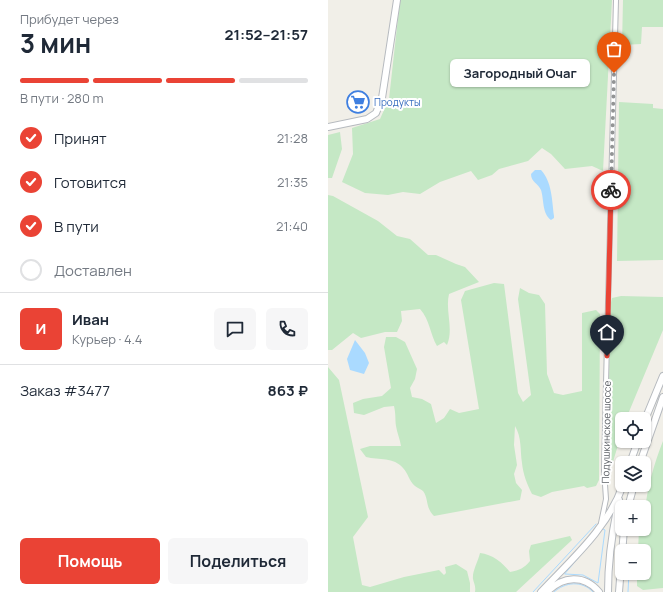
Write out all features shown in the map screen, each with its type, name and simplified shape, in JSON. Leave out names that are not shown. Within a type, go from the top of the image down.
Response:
[{"type":"main road","points":[[328,128],[367,119],[376,113],[382,98],[397,0]]},
{"type":"main road","points":[[648,412],[663,376]]},
{"type":"main road","points":[[642,456],[663,397]]},
{"type":"main road","points":[[541,592],[600,527],[611,510],[620,492]]},
{"type":"main road","name":"Подушкинское шоссе","points":[[608,592],[612,534],[621,492]]},
{"type":"main road","points":[[619,592],[623,536]]},
{"type":"main road","points":[[548,592],[558,583],[572,579],[588,582],[599,592]]},
{"type":"street","name":"Подушкинское шоссе","points":[[600,527],[606,499],[604,470],[616,0]]},
{"type":"green space","points":[[400,0],[612,0],[603,171],[592,166],[565,169],[551,154],[542,148],[528,161],[499,169],[492,175],[478,180],[471,171],[440,182],[420,194],[403,192],[388,195],[365,193],[342,182],[353,154],[352,128],[380,119],[389,99]]},
{"type":"green space","points":[[623,0],[663,0],[663,27],[642,27],[641,44],[622,45]]},
{"type":"green space","points":[[619,102],[653,104],[653,108],[663,109],[663,260],[617,261]]},
{"type":"green space","points":[[340,132],[342,149],[332,178],[328,178],[328,135]]},
{"type":"green space","points":[[328,195],[333,196],[378,221],[397,236],[410,239],[428,255],[436,255],[465,267],[479,282],[449,294],[448,307],[450,333],[447,345],[444,342],[437,346],[428,322],[420,309],[401,311],[402,321],[397,332],[385,332],[361,338],[353,333],[332,350],[328,350]]},
{"type":"green space","points":[[494,283],[504,284],[518,393],[523,402],[531,395],[518,299],[520,288],[529,293],[539,295],[545,304],[547,374],[554,393],[563,395],[582,391],[582,313],[596,310],[600,314],[599,480],[596,486],[587,488],[584,486],[552,492],[541,497],[532,494],[523,471],[520,440],[515,426],[514,445],[517,465],[514,474],[516,483],[522,490],[520,500],[434,516],[429,509],[423,491],[413,484],[405,470],[399,464],[391,460],[366,457],[360,449],[370,446],[401,446],[396,426],[394,406],[384,407],[364,415],[354,413],[353,403],[363,399],[382,396],[391,388],[384,347],[386,337],[396,337],[405,342],[417,369],[415,379],[410,388],[412,397],[422,399],[431,404],[436,423],[444,418],[450,409],[459,413],[479,409],[461,300],[465,291]]},
{"type":"green space","points":[[621,296],[663,297],[663,330],[629,412],[615,412],[615,448],[617,448],[612,465],[608,467],[610,307],[612,298]]},
{"type":"green space","points":[[328,367],[339,380],[368,517],[353,537],[362,585],[370,587],[404,577],[439,570],[444,575],[446,573],[445,567],[456,564],[467,571],[470,583],[470,592],[328,592]]},
{"type":"green space","points":[[663,441],[663,588],[643,590],[637,586],[637,580],[651,580],[651,544],[638,544],[639,536],[651,536],[651,500],[646,500],[648,492],[651,492],[651,477]]},
{"type":"green space","points":[[570,536],[572,540],[516,592],[475,592],[473,576],[480,553],[489,555],[497,560],[510,572],[522,568],[530,561],[529,551],[531,545]]},
{"type":"water","points":[[535,170],[541,170],[545,175],[549,186],[554,216],[551,220],[546,214],[541,190],[531,177],[531,174]]},
{"type":"water","points":[[355,340],[365,353],[369,363],[364,374],[350,370],[347,359]]},
{"type":"waterway","points":[[533,592],[596,524]]},
{"type":"waterway","points":[[603,529],[605,530],[598,583],[583,575],[565,574],[603,529]]},
{"type":"waterway","points":[[628,592],[629,580]]},
{"type":"waterway","points":[[554,592],[568,584],[579,584],[589,588],[593,592]]},
{"type":"way so far","points":[[611,190],[612,99],[614,73]]},
{"type":"place","name":"Загородный Очаг","points":[[614,73]]},
{"type":"place","name":"Продукты","points":[[358,102]]},
{"type":"route","points":[[607,356],[611,190]]}]
